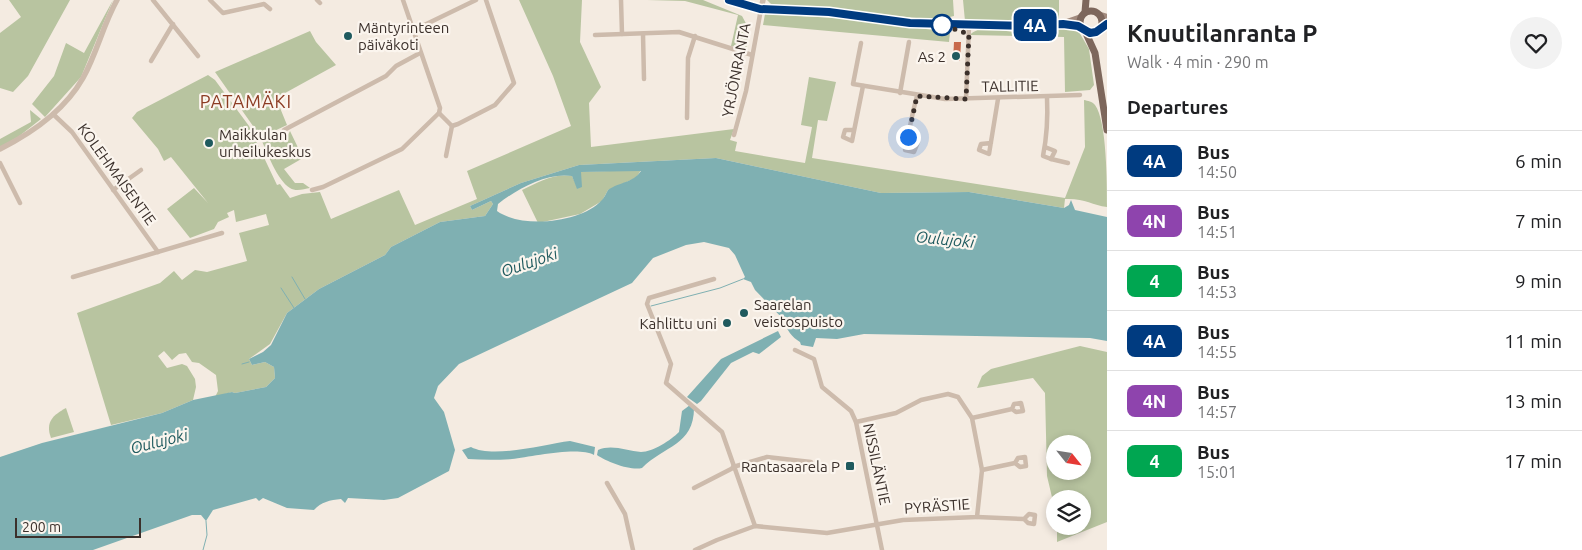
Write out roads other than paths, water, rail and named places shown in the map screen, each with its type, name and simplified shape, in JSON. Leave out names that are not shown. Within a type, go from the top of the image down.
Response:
[{"type":"main road","points":[[729,0],[761,9],[829,12],[910,23],[969,26],[1063,24],[1092,33],[1102,27]]},
{"type":"main road","points":[[1086,0],[1080,23],[1095,53],[1107,130]]},
{"type":"main road","points":[[1090,0],[1103,21],[1095,53]]},
{"type":"main road","points":[[1063,24],[1083,14],[1101,15]]},
{"type":"street","points":[[0,149],[33,131],[53,114],[84,77],[117,0]]},
{"type":"street","points":[[153,0],[198,56]]},
{"type":"street","points":[[210,0],[223,13],[264,4],[270,9]]},
{"type":"street","points":[[403,0],[437,100],[439,113],[452,126]]},
{"type":"street","points":[[414,30],[476,0]]},
{"type":"street","points":[[452,126],[495,105],[514,83],[486,0]]},
{"type":"street","points":[[621,0],[622,34]]},
{"type":"street","points":[[761,9],[763,0]]},
{"type":"street","name":"YRJÖNRANTA","points":[[734,135],[746,91],[761,9]]},
{"type":"street","points":[[151,61],[173,24]]},
{"type":"street","points":[[966,99],[969,26]]},
{"type":"street","points":[[595,35],[678,32],[752,55]]},
{"type":"street","points":[[643,34],[644,79]]},
{"type":"street","points":[[687,118],[688,58],[695,36]]},
{"type":"street","points":[[900,93],[909,42]]},
{"type":"street","name":"TALLITIE","points":[[861,43],[853,84],[917,96],[966,99],[1080,95]]},
{"type":"street","points":[[284,130],[386,76],[396,66],[420,53]]},
{"type":"street","points":[[854,130],[863,86]]},
{"type":"street","points":[[908,137],[917,96]]},
{"type":"street","points":[[1047,97],[1047,136],[1044,156],[1068,162]]},
{"type":"street","points":[[991,143],[998,99]]},
{"type":"street","points":[[312,190],[324,187],[402,149],[439,113]]},
{"type":"street","name":"KOLEHMAISENTIE","points":[[53,114],[72,132],[158,252]]},
{"type":"street","points":[[446,156],[452,126]]},
{"type":"street","points":[[1045,146],[1055,151],[1051,159]]},
{"type":"street","points":[[0,163],[20,203]]},
{"type":"street","points":[[113,190],[141,170]]},
{"type":"street","points":[[73,277],[222,233]]},
{"type":"street","points":[[696,550],[754,526],[722,432],[666,383],[671,364],[651,316],[648,300],[714,279]]},
{"type":"street","name":"NISSILÄNTIE","points":[[795,350],[814,359],[822,387],[851,411],[856,422],[882,550]]},
{"type":"street","name":"PYRÄSTIE","points":[[754,526],[827,533],[903,520],[977,517],[982,470],[972,418],[958,397],[948,394],[921,400],[896,413],[856,422]]},
{"type":"street","points":[[972,418],[1012,409]]},
{"type":"street","points":[[694,488],[733,468],[767,457],[811,462]]},
{"type":"street","points":[[982,470],[1015,464]]},
{"type":"street","points":[[608,483],[625,514],[633,550]]},
{"type":"street","points":[[977,517],[1024,518]]},
{"type":"water","name":"Oulujoki","points":[[716,158],[881,193],[969,192],[1064,208],[1069,205],[1071,200],[1075,210],[1107,217],[1107,341],[1090,338],[864,334],[837,339],[816,338],[813,347],[801,345],[790,333],[785,321],[755,290],[751,282],[743,279],[745,277],[735,255],[729,248],[704,242],[686,245],[653,258],[632,283],[459,364],[438,386],[434,398],[444,412],[455,450],[449,471],[398,498],[384,500],[348,498],[345,503],[341,499],[337,499],[323,503],[314,510],[287,508],[263,498],[259,501],[256,498],[213,510],[206,521],[201,515],[192,515],[93,550],[0,550],[0,457],[42,443],[162,413],[193,400],[266,387],[275,378],[274,367],[265,362],[252,365],[249,359],[263,352],[271,345],[287,313],[319,289],[385,255],[391,247],[440,222],[485,216],[493,204],[491,201],[472,210],[470,206],[521,183],[579,165]],"holes":[[[641,171],[638,175],[608,190],[603,199],[592,208],[566,218],[551,221],[521,220],[508,217],[497,211],[498,204],[523,187],[543,179],[562,175],[572,176],[577,189],[582,187],[581,172]]]},
{"type":"water","points":[[778,331],[781,337],[759,354],[753,352],[731,363],[697,404],[687,397],[721,359]]},
{"type":"water","points":[[690,405],[694,408],[693,420],[689,430],[676,444],[642,468],[637,469],[619,465],[597,455],[598,450],[603,448],[641,452],[661,445],[679,432],[682,411]]},
{"type":"water","points":[[570,441],[595,447],[594,455],[566,452],[512,459],[479,460],[468,459],[462,450],[471,447],[492,452],[519,450]]},
{"type":"waterway","points":[[292,277],[305,299]]},
{"type":"waterway","points":[[651,306],[720,288],[743,279]]},
{"type":"waterway","points":[[281,288],[294,308]]},
{"type":"waterway","points":[[242,364],[249,362]]},
{"type":"waterway","points":[[203,550],[207,535],[206,521]]},
{"type":"place","name":"Mäntyrinteen päiväkoti","points":[[348,36]]},
{"type":"place","name":"As 2","points":[[956,56]]},
{"type":"place","name":"Maikkulan urheilukeskus","points":[[209,143]]},
{"type":"place","name":"Saarelan veistospuisto","points":[[744,313]]},
{"type":"place","name":"Kahlittu uni","points":[[727,323]]},
{"type":"place","name":"Rantasaarela P","points":[[850,466]]},
{"type":"district","name":"PATAMÄKI","points":[[246,101]]}]
